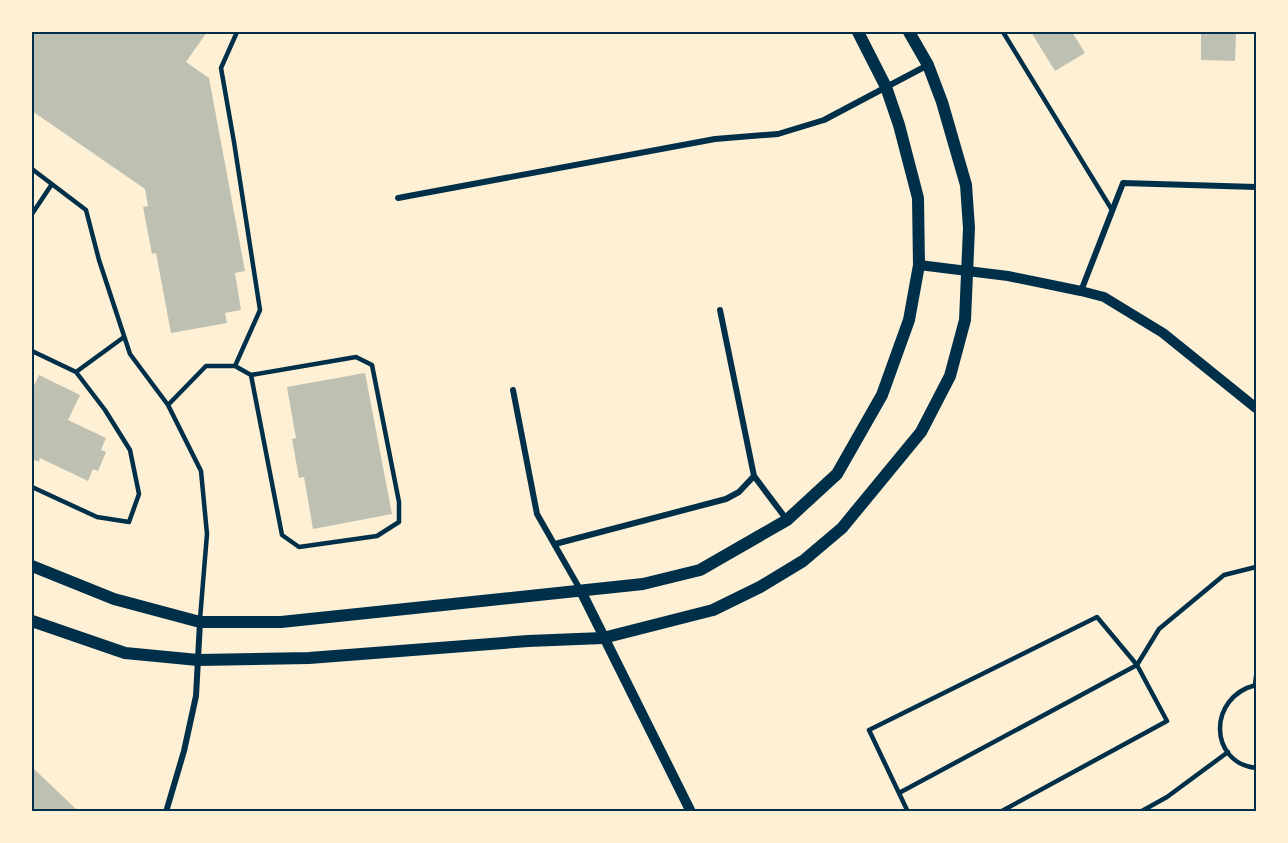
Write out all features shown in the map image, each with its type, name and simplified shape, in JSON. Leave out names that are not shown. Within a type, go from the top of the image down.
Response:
[{"type":"main road","points":[[32,566],[114,599],[200,622],[281,622],[643,584],[700,570],[788,519],[837,474],[882,395],[909,320],[919,265],[918,198],[899,124],[885,87],[858,32]]},
{"type":"main road","points":[[32,621],[125,653],[198,660],[309,658],[528,641],[603,638],[713,610],[760,587],[803,561],[842,528],[921,432],[950,376],[965,320],[969,273],[966,185],[942,102],[928,65],[909,32]]},
{"type":"street","points":[[398,198],[715,139],[778,134],[824,120],[928,65]]},
{"type":"street","points":[[1081,291],[1123,183],[1257,188]]},
{"type":"street","points":[[919,265],[969,273],[1008,276],[1104,297],[1163,333],[1257,408]]},
{"type":"street","points":[[720,310],[754,476],[788,519]]},
{"type":"street","points":[[513,390],[537,514],[581,591],[691,812]]},
{"type":"street","points":[[555,544],[574,541],[726,499],[739,492],[754,476]]},
{"type":"street","points":[[166,812],[184,751],[196,696],[200,622]]},
{"type":"lane","points":[[235,366],[260,310],[221,68],[237,32]]},
{"type":"lane","points":[[1003,32],[1112,210]]},
{"type":"lane","points":[[32,170],[86,210],[99,260],[130,354],[168,405],[201,471],[207,534],[200,622]]},
{"type":"lane","points":[[32,214],[52,184]]},
{"type":"lane","points":[[76,372],[124,337]]},
{"type":"lane","points":[[32,351],[76,372],[105,410],[130,450],[139,494],[129,522],[98,517],[32,487]]},
{"type":"lane","points":[[168,405],[206,366],[235,366],[251,375],[356,357],[372,365],[399,501],[399,522],[377,536],[299,547],[282,535],[251,375]]},
{"type":"lane","points":[[899,793],[1137,665],[1159,629],[1224,575],[1257,567]]},
{"type":"lane","points":[[908,812],[868,730],[1097,617],[1137,665],[1167,721],[1000,812]]},
{"type":"lane","points":[[1257,676],[1256,685],[1241,690],[1230,699],[1223,711],[1220,725],[1221,739],[1228,752],[1239,762],[1257,768]]},
{"type":"lane","points":[[1140,812],[1167,797],[1228,752]]},
{"type":"building","points":[[32,32],[207,32],[186,62],[209,78],[245,271],[235,273],[241,310],[225,313],[227,323],[171,333],[156,253],[152,254],[143,207],[148,206],[145,189],[32,111]]},
{"type":"building","points":[[1031,32],[1072,32],[1085,53],[1055,71]]},
{"type":"building","points":[[1201,32],[1236,32],[1235,61],[1201,60]]},
{"type":"building","points":[[365,373],[392,514],[313,529],[304,477],[299,478],[292,439],[296,438],[287,387]]},
{"type":"building","points":[[39,375],[80,395],[68,420],[106,438],[101,450],[106,452],[98,471],[93,469],[88,481],[40,458],[39,462],[32,459],[32,390]]},
{"type":"building","points":[[32,767],[79,812],[32,812]]}]
